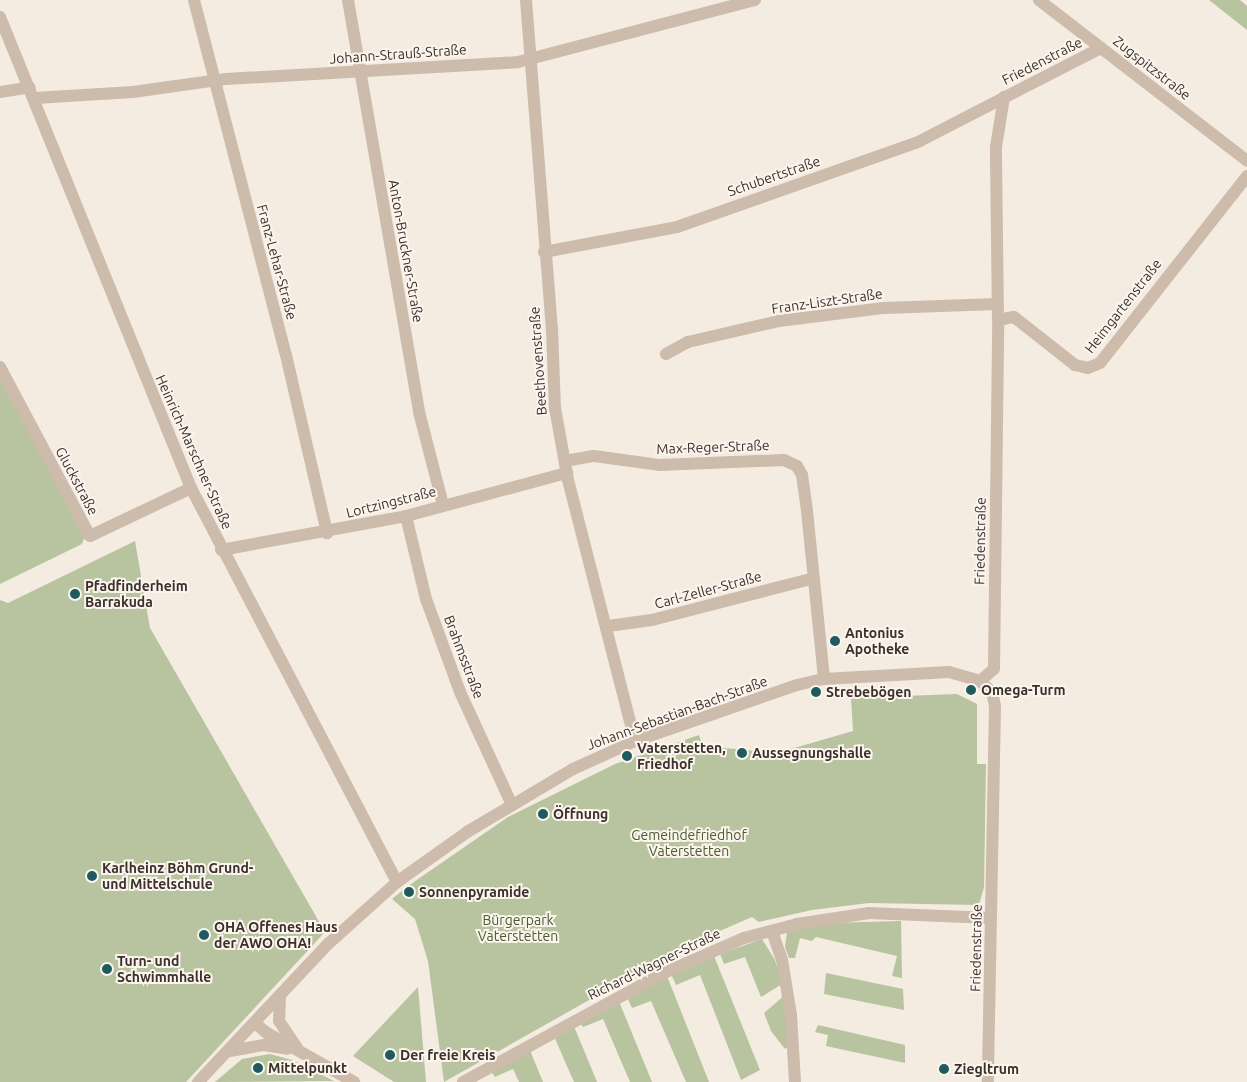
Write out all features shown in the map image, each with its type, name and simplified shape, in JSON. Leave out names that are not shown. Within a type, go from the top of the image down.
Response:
[{"type":"street","name":"Franz-Lehar-Straße","points":[[194,0],[286,355],[327,533]]},
{"type":"street","name":"Anton-Bruckner-Straße","points":[[348,0],[419,412],[443,505]]},
{"type":"street","name":"Beethovenstraße","points":[[526,0],[544,252],[552,328],[555,408],[566,467],[608,626],[635,741]]},
{"type":"street","name":"Johann-Strauß-Straße","points":[[0,92],[107,94],[214,81],[530,60],[715,6],[756,0]]},
{"type":"street","name":"Zugspitzstraße","points":[[1039,0],[1247,161]]},
{"type":"street","name":"Heinrich-Marschner-Straße","points":[[0,17],[191,488],[221,550],[397,882]]},
{"type":"street","name":"Friedenstraße","points":[[988,1082],[995,706],[992,692],[980,681],[994,669],[998,320],[996,147],[1004,97],[1101,48]]},
{"type":"street","name":"Schubertstraße","points":[[544,252],[685,225],[916,143],[1004,97]]},
{"type":"street","name":"Heimgartenstraße","points":[[998,320],[1014,317],[1075,366],[1088,368],[1100,363],[1247,176]]},
{"type":"street","name":"Franz-Liszt-Straße","points":[[666,354],[688,342],[778,322],[884,308],[997,304]]},
{"type":"street","name":"Gluckstraße","points":[[0,367],[90,536],[191,488]]},
{"type":"street","name":"Max-Reger-Straße","points":[[566,467],[594,456],[660,465],[784,460],[797,466],[802,475],[824,679]]},
{"type":"street","name":"Lortzingstraße","points":[[221,550],[327,533],[406,516],[566,467]]},
{"type":"street","name":"Brahmsstraße","points":[[406,516],[426,599],[460,692],[511,804]]},
{"type":"street","name":"Carl-Zeller-Straße","points":[[608,626],[652,620],[814,578]]},
{"type":"street","name":"Johann-Sebastian-Bach-Straße","points":[[198,1082],[230,1051],[328,944],[397,882],[511,804],[587,762],[635,741],[797,685],[824,679],[949,672],[980,681]]},
{"type":"street","name":"Richard-Wagner-Straße","points":[[463,1082],[666,972],[744,938],[869,913],[991,918]]},
{"type":"street","points":[[772,931],[782,960],[791,1015],[795,1082]]},
{"type":"street","points":[[280,995],[279,1021],[300,1052]]},
{"type":"street","points":[[255,1023],[300,1052],[354,1082]]},
{"type":"street","points":[[230,1051],[264,1045],[300,1052]]},
{"type":"green space","points":[[1209,0],[1240,0],[1247,6],[1247,30]]},
{"type":"green space","points":[[0,377],[85,536],[82,544],[0,584]]},
{"type":"green space","points":[[135,541],[150,628],[325,932],[186,1082],[0,1082],[0,600],[8,603]]},
{"type":"green space","name":"Gemeindefriedhof Vaterstetten","points":[[957,694],[977,704],[977,764],[986,764],[984,887],[979,905],[869,903],[812,910],[759,922],[752,917],[683,947],[444,1082],[428,961],[415,919],[392,899],[408,886],[508,817],[615,764],[699,735],[704,750],[714,747],[777,753],[853,731],[851,698]]},
{"type":"green space","points":[[901,921],[902,978],[892,976],[897,956],[816,937],[812,941],[800,938],[795,958],[789,958],[785,947],[787,932],[827,923]]},
{"type":"green space","points":[[762,939],[775,960],[782,984],[761,997],[745,957],[724,964],[720,954]]},
{"type":"green space","points":[[714,956],[760,1070],[741,1080],[700,975],[676,985],[671,974]]},
{"type":"green space","points":[[826,973],[903,989],[904,1010],[824,994]]},
{"type":"green space","points":[[667,976],[709,1082],[686,1082],[651,1001],[632,1008],[626,995]]},
{"type":"green space","points":[[418,987],[426,1082],[394,1082],[353,1056]]},
{"type":"green space","points":[[785,995],[790,1044],[785,1049],[771,1031],[764,1013]]},
{"type":"green space","points":[[618,999],[652,1082],[630,1082],[603,1019],[583,1027],[579,1021]]},
{"type":"green space","points":[[573,1024],[597,1082],[574,1082],[553,1034]]},
{"type":"green space","points":[[818,1025],[905,1045],[905,1063],[826,1046],[828,1035],[815,1032]]},
{"type":"green space","points":[[529,1048],[543,1082],[519,1082],[513,1069],[495,1077],[490,1070]]},
{"type":"green space","points":[[270,1054],[292,1060],[334,1081],[215,1082],[242,1059]]},
{"type":"place","name":"Pfadfinderheim Barrakuda","points":[[75,594]]},
{"type":"place","name":"Antonius Apotheke","points":[[835,641]]},
{"type":"place","name":"Omega-Turm","points":[[971,690]]},
{"type":"place","name":"Strebebögen","points":[[816,692]]},
{"type":"place","name":"Aussegnungshalle","points":[[742,753]]},
{"type":"place","name":"Vaterstetten, Friedhof","points":[[627,756]]},
{"type":"place","name":"Öffnung","points":[[543,814]]},
{"type":"place","name":"Karlheinz Böhm Grund- und Mittelschule","points":[[92,876]]},
{"type":"place","name":"Sonnenpyramide","points":[[409,892]]},
{"type":"place","name":"OHA Offenes Haus der AWO OHA!","points":[[204,935]]},
{"type":"place","name":"Turn- und Schwimmhalle","points":[[107,969]]},
{"type":"place","name":"Der freie Kreis","points":[[390,1055]]},
{"type":"place","name":"Mittelpunkt","points":[[258,1068]]},
{"type":"place","name":"Ziegltrum","points":[[944,1069]]},
{"type":"park label","name":"Bürgerpark Vaterstetten","points":[[518,928]]}]
